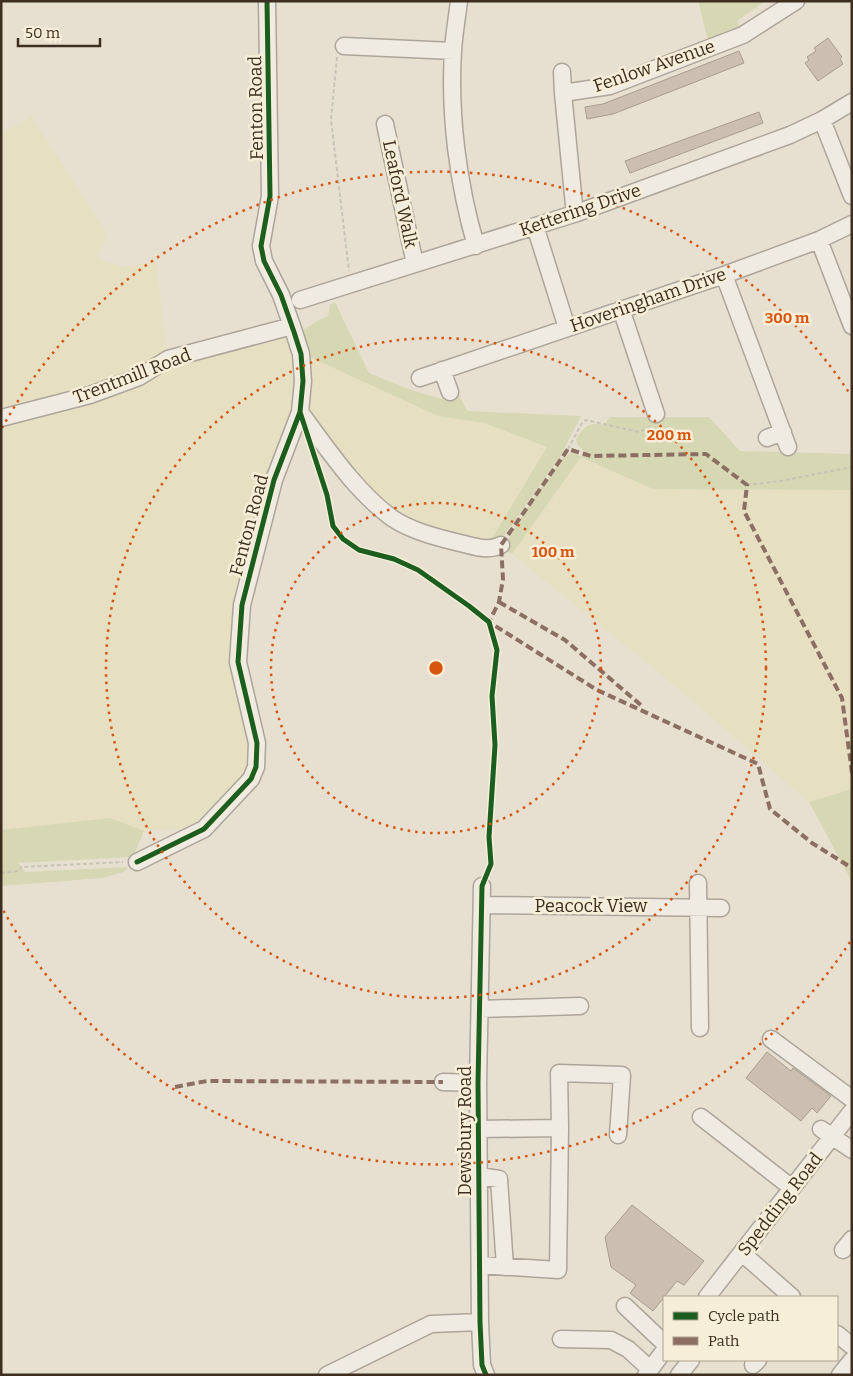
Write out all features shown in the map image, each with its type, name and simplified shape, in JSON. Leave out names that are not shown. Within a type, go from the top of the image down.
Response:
[{"type":"street","name":"Fenton Road","points":[[137,862],[204,829],[251,779],[256,766],[257,743],[238,662],[242,605],[274,480],[300,412],[303,381],[300,354],[292,326],[281,295],[264,261],[261,246],[270,196],[267,1]]},
{"type":"street","points":[[459,1],[453,52],[457,148],[476,246]]},
{"type":"street","name":"Fenlow Avenue","points":[[563,93],[610,86],[743,35],[796,1]]},
{"type":"street","points":[[344,46],[453,52]]},
{"type":"street","points":[[562,72],[574,205],[577,213]]},
{"type":"street","name":"Kettering Drive","points":[[300,300],[577,213],[790,135],[822,120],[852,102]]},
{"type":"street","points":[[822,120],[852,196]]},
{"type":"street","name":"Leaford Walk","points":[[385,124],[415,264]]},
{"type":"street","name":"Hoveringham Drive","points":[[420,378],[724,275],[819,240],[852,224]]},
{"type":"street","points":[[535,226],[567,328]]},
{"type":"street","points":[[819,240],[852,326]]},
{"type":"street","points":[[724,275],[779,439]]},
{"type":"street","points":[[621,309],[655,392],[656,414]]},
{"type":"street","name":"Trentmill Road","points":[[1,418],[90,395],[139,377],[168,360],[292,326]]},
{"type":"street","points":[[442,370],[450,392]]},
{"type":"street","points":[[300,412],[366,493],[393,519],[428,534],[480,548],[494,549],[500,545]]},
{"type":"street","points":[[698,882],[700,1028]]},
{"type":"street","name":"Dewsbury Road","points":[[482,886],[478,1129],[480,1322],[482,1365],[486,1375]]},
{"type":"street","name":"Peacock View","points":[[482,905],[721,908]]},
{"type":"street","points":[[480,1009],[580,1006]]},
{"type":"street","points":[[771,1039],[852,1099]]},
{"type":"street","points":[[480,1265],[558,1270],[559,1073],[622,1075],[618,1135]]},
{"type":"street","points":[[443,1082],[478,1083]]},
{"type":"street","name":"Spedding Road","points":[[708,1296],[792,1188],[827,1133],[852,1111]]},
{"type":"street","points":[[701,1117],[792,1188]]},
{"type":"street","points":[[478,1129],[560,1128]]},
{"type":"street","points":[[827,1133],[852,1150]]},
{"type":"street","points":[[479,1176],[499,1179],[505,1267]]},
{"type":"street","points":[[742,1252],[791,1296]]},
{"type":"street","points":[[625,1306],[663,1342]]},
{"type":"street","points":[[334,1373],[431,1324],[480,1322]]},
{"type":"street","points":[[838,1335],[852,1346]]},
{"type":"street","points":[[561,1339],[611,1340],[628,1349],[648,1372],[663,1352]]},
{"type":"street","points":[[840,1375],[852,1360]]},
{"type":"street","points":[[679,1375],[690,1361]]},
{"type":"path","points":[[344,46],[337,58],[331,120],[351,284]]},
{"type":"path","points":[[568,449],[582,423],[586,420],[639,432],[656,422],[656,414]]},
{"type":"path","points":[[747,486],[852,467]]},
{"type":"path","points":[[1,873],[14,874],[21,867],[137,862]]},
{"type":"shaded area","points":[[31,115],[108,235],[97,258],[123,267],[156,261],[167,352],[136,374],[1,411],[1,133],[23,122]]},
{"type":"shaded area","points":[[287,334],[298,366],[295,404],[242,569],[236,615],[252,753],[245,777],[191,828],[144,831],[110,818],[1,830],[1,422],[106,395],[162,373],[173,365]]},
{"type":"shaded area","points":[[310,356],[438,416],[485,423],[548,447],[494,535],[487,540],[455,534],[414,519],[386,505],[358,477],[307,413]]},
{"type":"shaded area","points":[[581,457],[653,489],[852,490],[852,789],[809,802],[674,685],[512,554]]},
{"type":"green space","points":[[698,1],[765,1],[737,21],[740,26],[708,40]]},
{"type":"green space","points":[[335,302],[369,373],[411,390],[442,399],[458,393],[467,411],[581,416],[560,457],[499,543],[472,545],[384,508],[305,417],[301,332],[328,316],[330,305]],"holes":[[[310,357],[438,416],[485,423],[547,447],[494,535],[487,540],[421,523],[396,511],[364,484],[307,413]]]},
{"type":"green space","points":[[610,417],[709,417],[740,451],[852,454],[852,490],[653,489],[581,457],[584,452],[577,444],[576,439],[588,426],[595,424],[604,425]]},
{"type":"green space","points":[[573,452],[581,457],[512,554],[506,550],[513,531],[521,518],[564,456]]},
{"type":"green space","points":[[852,789],[852,882],[809,802]]},
{"type":"green space","points":[[110,818],[144,831],[133,857],[18,863],[25,872],[128,867],[124,872],[102,878],[1,886],[1,830]]},
{"type":"building","points":[[828,38],[842,57],[840,59],[843,64],[818,81],[805,63],[809,60],[807,57],[816,51],[814,48]]},
{"type":"building","points":[[739,51],[744,63],[613,114],[587,119],[585,107],[603,104]]},
{"type":"building","points":[[759,112],[763,123],[630,173],[625,161]]},
{"type":"building","points":[[767,1052],[791,1071],[793,1068],[831,1096],[817,1113],[812,1108],[801,1121],[746,1078]]},
{"type":"building","points":[[632,1205],[704,1261],[684,1285],[677,1281],[663,1296],[653,1311],[630,1293],[636,1285],[611,1267],[605,1237]]},
{"type":"marked path","points":[[852,773],[842,698],[744,511],[747,485],[706,454],[591,456],[568,449],[501,545],[503,579],[499,602],[489,622],[597,690],[758,764],[770,809],[812,843],[852,868]]},
{"type":"marked path","points":[[499,602],[565,640],[642,706]]},
{"type":"marked path","points":[[175,1087],[207,1081],[443,1082]]},
{"type":"cycle path","points":[[137,862],[204,829],[251,779],[256,767],[257,743],[238,662],[242,605],[274,480],[300,412],[303,381],[301,354],[281,295],[264,261],[261,246],[270,196],[267,1]]},
{"type":"cycle path","points":[[300,412],[327,495],[333,526],[343,539],[359,550],[394,559],[418,570],[469,606],[489,622],[497,650],[492,696],[495,745],[489,837],[491,864],[482,886],[478,1083],[480,1322],[482,1365],[486,1375]]}]
